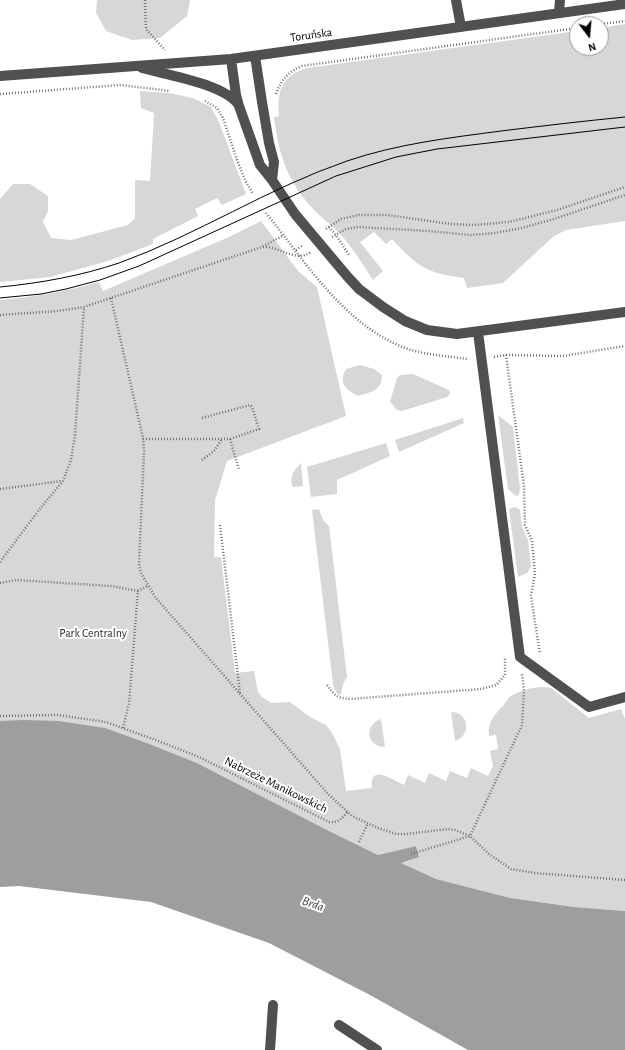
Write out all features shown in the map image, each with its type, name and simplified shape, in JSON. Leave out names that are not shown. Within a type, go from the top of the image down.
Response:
[{"type":"street","points":[[456,0],[461,27]]},
{"type":"street","points":[[559,13],[560,0]]},
{"type":"street","name":"Toruńska","points":[[0,76],[231,59],[625,4]]},
{"type":"street","points":[[255,56],[269,143],[274,162],[272,180]]},
{"type":"street","points":[[231,59],[236,96],[260,165],[295,214],[347,276],[359,289],[374,301],[404,321],[427,330],[456,334],[625,312]]},
{"type":"street","points":[[133,66],[202,84],[224,92],[233,98],[239,106]]},
{"type":"street","points":[[478,332],[520,657],[589,707],[625,697]]},
{"type":"street","points":[[270,1050],[273,1005]]},
{"type":"street","points":[[338,1025],[377,1050]]},
{"type":"path","points":[[145,0],[146,29],[165,50]]},
{"type":"path","points":[[609,23],[625,21]]},
{"type":"path","points":[[274,102],[280,84],[286,75],[302,66],[569,29]]},
{"type":"path","points":[[0,94],[121,85],[176,92]]},
{"type":"path","points":[[204,100],[217,108],[223,118],[237,160],[245,180],[253,194]]},
{"type":"path","points":[[326,229],[341,218],[359,215],[387,215],[467,225],[509,222],[557,210],[625,187]]},
{"type":"path","points":[[332,237],[346,229],[358,228],[429,231],[470,235],[495,233],[522,228],[554,219],[625,195]]},
{"type":"path","points":[[329,227],[352,259]]},
{"type":"path","points":[[0,315],[58,311],[84,307],[262,247],[284,235]]},
{"type":"path","points":[[296,250],[307,243]]},
{"type":"path","points":[[262,247],[271,247],[297,257],[307,255],[313,251]]},
{"type":"path","points":[[111,298],[143,439],[144,451],[139,564],[147,586],[169,614],[329,795],[347,812],[388,832],[396,834],[448,829],[455,830],[470,836],[489,854],[511,869],[535,873],[625,880]]},
{"type":"path","points":[[0,562],[63,481],[71,460],[75,435],[84,307]]},
{"type":"path","points":[[506,356],[563,356],[625,346]]},
{"type":"path","points":[[143,439],[230,439],[259,429],[250,405],[202,418]]},
{"type":"path","points":[[202,460],[214,451],[223,439]]},
{"type":"path","points":[[230,439],[239,470]]},
{"type":"path","points":[[0,489],[63,481]]},
{"type":"path","points":[[220,525],[240,694]]},
{"type":"path","points":[[0,583],[16,580],[111,586],[138,591],[147,586]]},
{"type":"path","points":[[123,728],[129,703],[138,591]]},
{"type":"path","points":[[327,685],[334,694],[340,698],[350,699],[481,689],[496,685],[505,675],[504,650]]},
{"type":"path","name":"Nabrzeże Manikowskich","points":[[0,716],[58,715],[106,722],[153,738],[199,757],[329,822],[342,819],[347,812]]},
{"type":"path","points":[[359,842],[368,823]]},
{"type":"path","points":[[411,854],[470,836]]},
{"type":"green space","points":[[97,0],[190,0],[187,16],[160,38],[132,40],[106,31],[96,13]]},
{"type":"green space","points":[[625,24],[625,221],[566,230],[554,236],[503,283],[467,288],[464,278],[431,271],[416,262],[392,239],[386,244],[374,232],[360,242],[383,271],[373,280],[345,240],[314,210],[297,189],[291,178],[282,156],[274,117],[279,116],[279,99],[282,86],[291,75],[298,71],[307,68],[569,32],[569,56],[609,56],[609,27]]},
{"type":"green space","points":[[140,91],[169,93],[193,98],[211,107],[219,122],[246,194],[222,205],[217,198],[195,209],[198,216],[153,239],[153,244],[108,261],[50,277],[0,282],[0,199],[13,184],[30,184],[48,196],[48,211],[43,222],[51,238],[71,240],[128,225],[135,218],[135,180],[150,181],[154,113],[141,108]]},
{"type":"green space","name":"Park Centralny","points":[[261,221],[298,271],[317,287],[346,416],[227,461],[215,500],[214,557],[221,557],[235,673],[254,671],[258,692],[262,697],[271,703],[290,702],[310,717],[326,725],[340,749],[346,791],[372,788],[372,780],[374,776],[378,774],[404,785],[408,775],[425,783],[429,773],[446,781],[450,771],[467,778],[471,768],[488,776],[493,766],[490,751],[498,749],[496,735],[489,736],[490,723],[510,697],[525,690],[541,687],[551,688],[589,718],[621,709],[625,719],[625,911],[574,907],[512,898],[436,879],[400,863],[419,857],[416,846],[378,855],[197,763],[152,745],[58,721],[0,721],[0,300],[50,293],[99,282],[103,291],[229,237]]},
{"type":"green space","points":[[360,365],[374,369],[382,375],[382,380],[378,388],[375,390],[358,396],[344,386],[343,379],[346,369]]},
{"type":"green space","points":[[413,374],[449,390],[450,394],[447,397],[402,411],[397,410],[390,402],[397,378],[400,375]]},
{"type":"green space","points":[[498,415],[513,427],[520,488],[519,495],[516,496],[508,489]]},
{"type":"green space","points":[[463,418],[464,423],[399,452],[395,440]]},
{"type":"green space","points":[[386,443],[390,456],[337,480],[337,494],[311,497],[307,467]]},
{"type":"green space","points":[[301,463],[303,486],[293,487],[291,480],[292,477]]},
{"type":"green space","points":[[515,507],[520,510],[522,527],[528,540],[531,567],[527,573],[518,577],[509,509]]},
{"type":"green space","points":[[319,509],[323,520],[329,526],[347,677],[343,684],[341,694],[339,695],[334,689],[333,684],[312,510]]},
{"type":"green space","points":[[451,712],[462,716],[466,725],[464,734],[455,741]]},
{"type":"green space","points":[[381,719],[385,747],[374,743],[370,735],[372,725]]},
{"type":"water","name":"Brda","points":[[0,721],[58,721],[105,728],[152,745],[197,763],[378,855],[416,846],[419,857],[401,863],[436,879],[511,898],[574,907],[625,911],[625,1050],[468,1050],[370,995],[269,943],[151,902],[19,886],[0,887]]},
{"type":"tram line","points":[[0,287],[90,272],[119,263],[176,239],[289,184],[366,155],[442,139],[625,117]]},
{"type":"tram line","points":[[0,298],[41,294],[100,280],[139,266],[336,176],[396,157],[437,149],[625,127]]}]
